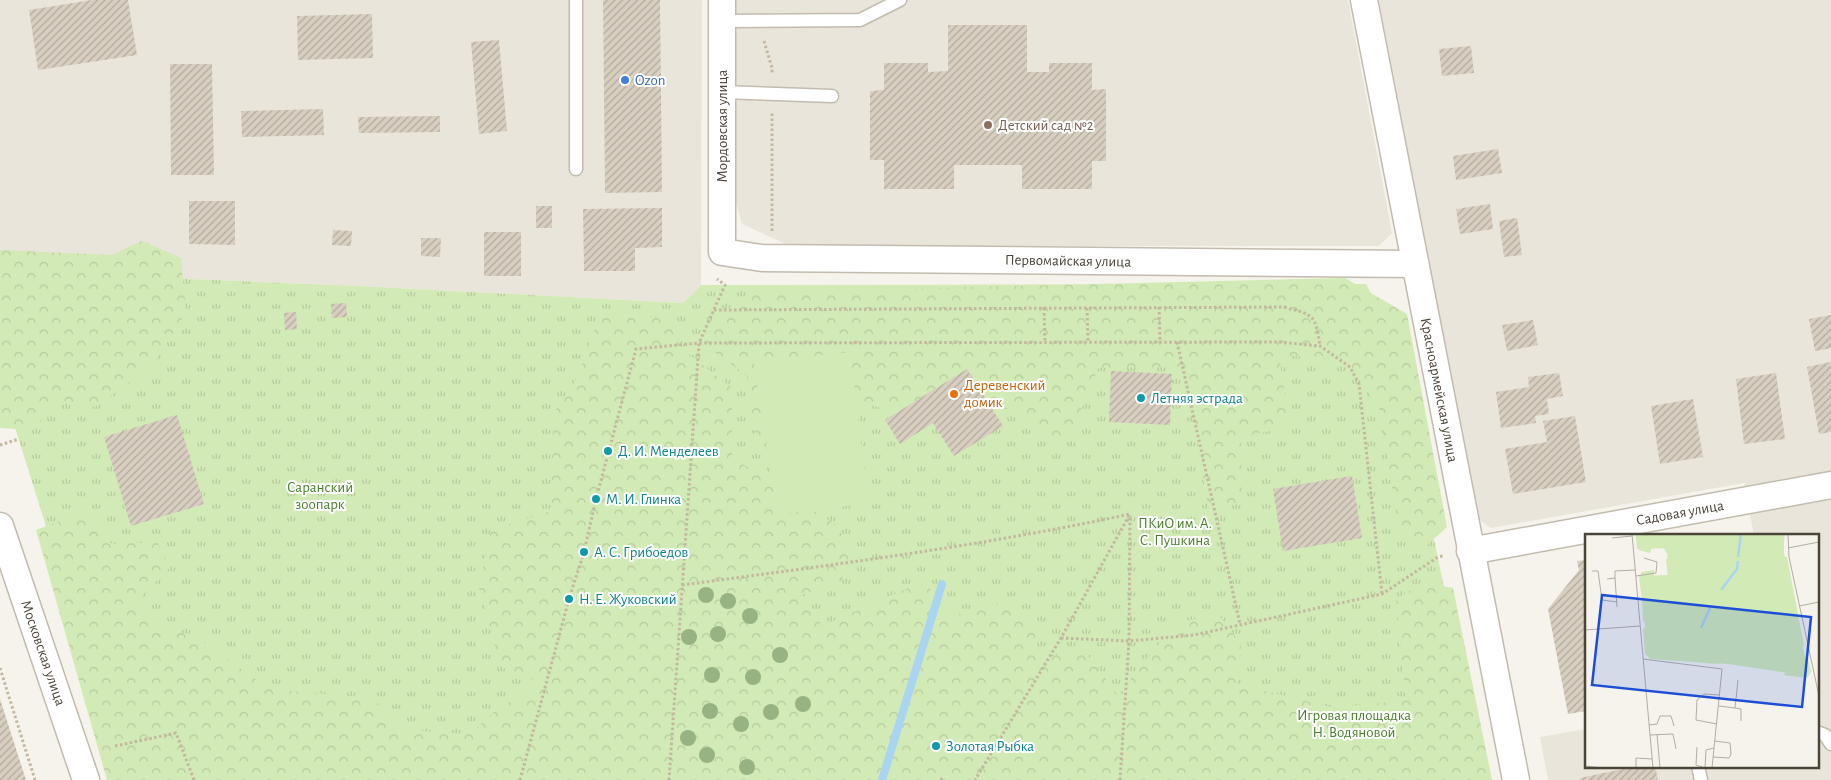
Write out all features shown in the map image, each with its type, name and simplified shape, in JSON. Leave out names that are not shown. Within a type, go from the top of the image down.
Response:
[{"type":"street","name":"Красноармейская улица","points":[[1364,0],[1516,780]]},
{"type":"street","name":"Мордовская улица","points":[[722,10],[722,252]]},
{"type":"street","name":"Первомайская улица","points":[[722,252],[762,258],[1415,264]]},
{"type":"street","name":"Садовая улица","points":[[1470,551],[1831,485]]},
{"type":"street","name":"Московская улица","points":[[0,526],[86,780]]},
{"type":"lane","points":[[576,0],[576,169]]},
{"type":"lane","points":[[722,10],[758,21],[860,20],[900,0]]},
{"type":"lane","points":[[722,92],[832,96]]},
{"type":"lane","points":[[1818,732],[1825,735],[1831,744]]},
{"type":"path","points":[[758,21],[772,68],[772,234]]},
{"type":"path","points":[[669,780],[699,343],[725,285]]},
{"type":"path","points":[[714,310],[1284,307],[1309,314],[1317,326],[1320,346]]},
{"type":"path","points":[[1044,308],[1045,343]]},
{"type":"path","points":[[1087,308],[1088,342]]},
{"type":"path","points":[[1159,308],[1160,342]]},
{"type":"path","points":[[1177,342],[1240,624]]},
{"type":"path","points":[[520,780],[569,599],[584,552],[596,498],[636,349],[699,343],[1279,342],[1320,346],[1350,367],[1359,384],[1382,594]]},
{"type":"path","points":[[0,445],[19,439]]},
{"type":"path","points":[[682,585],[831,565],[1050,531],[1130,514]]},
{"type":"path","points":[[974,780],[1061,638],[1130,514]]},
{"type":"path","points":[[1120,780],[1129,641],[1130,514]]},
{"type":"path","points":[[1061,638],[1129,641],[1194,635],[1382,594],[1438,557],[1443,556]]},
{"type":"path","points":[[0,668],[35,780]]},
{"type":"path","points":[[115,746],[176,733],[194,780]]},
{"type":"shaded area","points":[[0,0],[702,0],[701,285],[683,303],[357,286],[0,271]]},
{"type":"shaded area","points":[[736,0],[1348,0],[1392,233],[1379,246],[790,246],[742,224],[736,203]]},
{"type":"shaded area","points":[[1379,0],[1831,0],[1831,780],[1548,780],[1540,737],[1585,729],[1585,768],[1818,768],[1818,534],[1754,534],[1744,483],[1491,528],[1478,519]]},
{"type":"green space","points":[[142,241],[181,258],[186,313],[150,368],[95,407],[60,400],[33,430],[0,428],[0,250],[111,255]]},
{"type":"green space","name":"ПКиО им. А. С. Пушкина","points":[[0,271],[357,286],[683,303],[701,285],[1366,284],[1391,332],[1484,780],[126,780],[0,380]]},
{"type":"green space","points":[[1345,278],[1407,314],[1447,527],[1425,547],[1400,539],[1380,410],[1347,360],[1279,355],[1290,427],[1241,437],[1242,503],[1209,511],[1183,367],[1098,368],[1068,442],[1043,442],[1015,407],[944,421],[863,404],[804,417],[778,463],[755,449],[747,376],[705,345],[713,316],[763,290],[889,289]]},
{"type":"green space","name":"Игровая площадка Н. Водяновой","points":[[601,313],[672,319],[677,345],[732,388],[732,457],[836,525],[855,554],[840,583],[801,595],[822,626],[924,581],[951,616],[997,603],[1034,618],[1037,660],[1083,649],[1118,695],[1176,623],[1218,614],[1241,644],[1237,684],[1331,707],[1406,701],[1396,599],[1424,582],[1453,588],[1492,780],[107,780],[36,530],[87,511],[112,544],[157,542],[170,567],[136,602],[149,621],[196,637],[269,689],[373,698],[401,730],[470,734],[495,711],[541,682],[501,667],[479,588],[491,530],[551,511],[553,414],[576,380]]},
{"type":"green space","points":[[850,352],[869,503],[777,515],[754,362]]},
{"type":"building","points":[[92,0],[128,0],[137,55],[38,70],[29,10]]},
{"type":"building","points":[[603,0],[660,0],[662,192],[605,193]]},
{"type":"building","points":[[372,14],[373,58],[298,60],[297,16]]},
{"type":"building","name":"Детский сад №2","points":[[948,25],[1027,25],[1027,72],[1049,72],[1049,63],[1092,63],[1092,90],[1106,89],[1106,161],[1092,161],[1092,189],[1022,189],[1022,165],[954,165],[954,189],[884,189],[884,160],[870,160],[870,91],[884,90],[884,63],[928,63],[928,72],[948,71]]},
{"type":"building","points":[[499,40],[507,131],[479,134],[471,42]]},
{"type":"building","points":[[1471,46],[1474,73],[1442,76],[1439,49]]},
{"type":"building","points":[[170,64],[212,64],[214,175],[171,175]]},
{"type":"building","points":[[323,109],[324,135],[242,137],[241,111]]},
{"type":"building","points":[[440,116],[440,132],[359,133],[358,117]]},
{"type":"building","points":[[1498,149],[1502,173],[1456,180],[1453,156]]},
{"type":"building","points":[[189,201],[235,201],[235,245],[189,244]]},
{"type":"building","points":[[1490,204],[1493,229],[1460,234],[1456,209]]},
{"type":"building","points":[[536,206],[552,206],[552,228],[536,228]]},
{"type":"building","points":[[662,208],[662,247],[635,248],[635,271],[584,271],[583,209]]},
{"type":"building","points":[[1517,218],[1522,255],[1504,257],[1499,221]]},
{"type":"building","points":[[333,230],[352,231],[351,246],[332,245]]},
{"type":"building","points":[[484,232],[521,232],[521,276],[484,276]]},
{"type":"building","points":[[421,238],[441,238],[440,257],[421,256]]},
{"type":"building","points":[[346,303],[347,317],[332,318],[331,304]]},
{"type":"building","points":[[296,312],[297,329],[285,330],[284,313]]},
{"type":"building","points":[[1831,315],[1831,348],[1815,351],[1809,319]]},
{"type":"building","points":[[1533,320],[1538,345],[1507,351],[1502,325]]},
{"type":"building","points":[[1831,362],[1831,432],[1819,434],[1807,367]]},
{"type":"building","name":"Деревенский домик","points":[[967,369],[1003,426],[954,456],[933,423],[900,444],[885,420]]},
{"type":"building","name":"Летняя эстрада","points":[[1111,371],[1172,374],[1170,425],[1109,422]]},
{"type":"building","points":[[1559,373],[1563,396],[1547,399],[1549,414],[1535,416],[1536,423],[1501,428],[1496,392],[1529,387],[1528,377]]},
{"type":"building","points":[[1776,373],[1785,439],[1744,444],[1736,379]]},
{"type":"building","points":[[1693,399],[1703,457],[1660,464],[1651,406]]},
{"type":"building","points":[[177,415],[204,504],[131,526],[104,437]]},
{"type":"building","points":[[1575,416],[1586,482],[1513,494],[1505,449],[1547,442],[1543,421]]},
{"type":"building","points":[[1352,476],[1362,538],[1283,551],[1273,489]]},
{"type":"building","points":[[1585,560],[1585,711],[1568,714],[1548,609],[1579,570],[1577,561]]},
{"type":"building","points":[[0,699],[26,780],[0,780]]},
{"type":"building","points":[[1628,768],[1655,768],[1658,780],[1580,780],[1580,778]]},
{"type":"waterway","points":[[882,780],[942,584]]},
{"type":"place","name":"Ozon","points":[[625,80]]},
{"type":"place","name":"Детский сад №2","points":[[988,125]]},
{"type":"place","name":"Деревенский домик","points":[[954,394]]},
{"type":"place","name":"Летняя эстрада","points":[[1141,398]]},
{"type":"place","name":"Д. И. Менделеев","points":[[608,451]]},
{"type":"place","name":"М. И. Глинка","points":[[596,499]]},
{"type":"place","name":"А. С. Грибоедов","points":[[584,552]]},
{"type":"place","name":"Н. Е. Жуковский","points":[[569,599]]},
{"type":"place","name":"Золотая Рыбка","points":[[936,746]]},
{"type":"park label","name":"Саранский зоопарк","points":[[320,496]]}]
